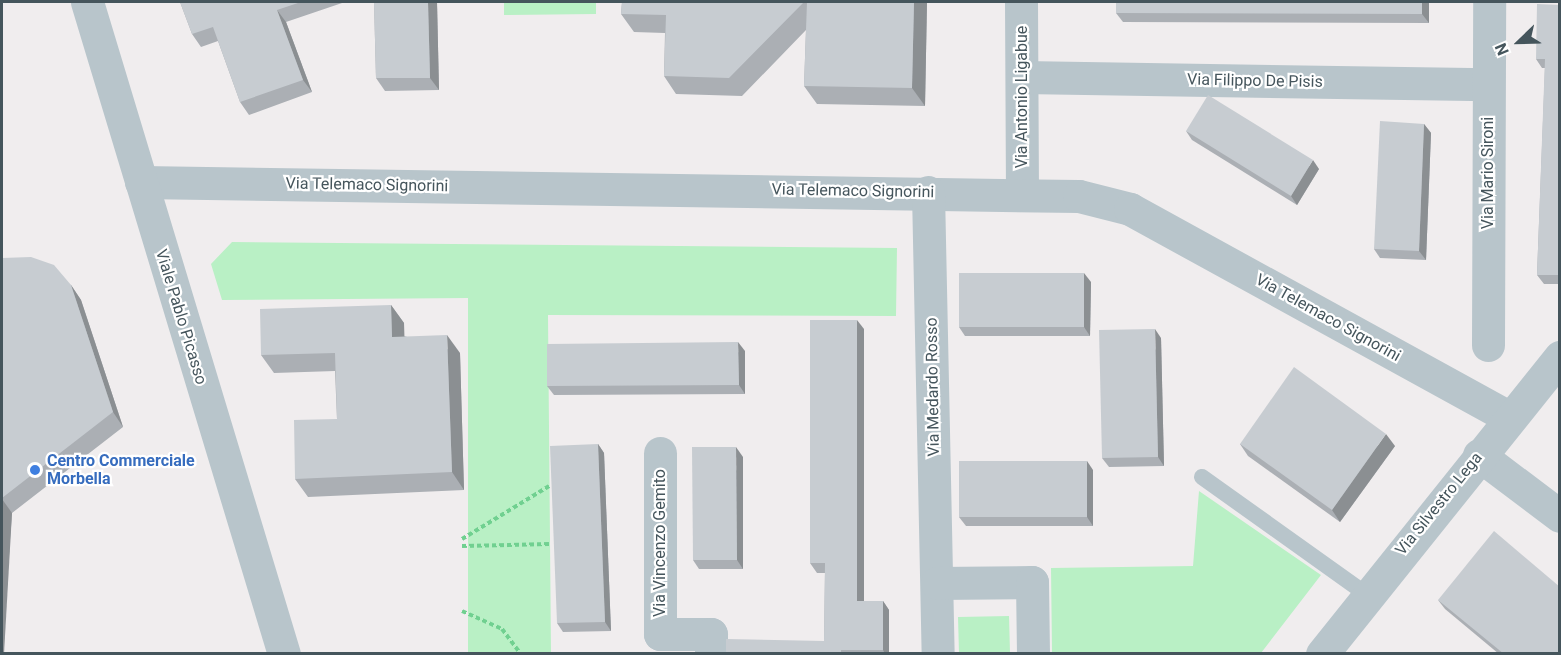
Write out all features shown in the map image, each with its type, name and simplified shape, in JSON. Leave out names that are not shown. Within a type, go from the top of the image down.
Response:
[{"type":"street","name":"Viale Pablo Picasso","points":[[87,2],[280,647]]},
{"type":"street","name":"Via Antonio Ligabue","points":[[1021,2],[1022,192]]},
{"type":"street","name":"Via Mario Sironi","points":[[1488,345],[1489,2]]},
{"type":"street","name":"Via Filippo De Pisis","points":[[1022,77],[1488,84]]},
{"type":"street","name":"Via Telemaco Signorini","points":[[141,182],[1022,192],[1079,196],[1130,209],[1510,418]]},
{"type":"street","name":"Via Medardo Rosso","points":[[928,192],[938,654]]},
{"type":"street","name":"Via Silvestro Lega","points":[[1322,654],[1366,594],[1560,357]]},
{"type":"street","name":"Via Vincenzo Gemito","points":[[660,453],[660,634],[711,634],[711,654]]},
{"type":"street","points":[[1479,455],[1560,516]]},
{"type":"street","points":[[938,583],[1032,582],[1033,654]]},
{"type":"lane","points":[[1202,477],[1366,594]]},
{"type":"path","points":[[462,539],[549,486]]},
{"type":"path","points":[[462,546],[549,544]]},
{"type":"path","points":[[462,611],[502,629],[521,654]]},
{"type":"green space","points":[[504,2],[596,2],[596,14],[504,15]]},
{"type":"green space","points":[[232,242],[897,248],[896,316],[548,315],[551,653],[468,653],[468,298],[222,300],[211,264]]},
{"type":"green space","points":[[1199,491],[1321,575],[1261,653],[1052,653],[1051,568],[1193,566]]},
{"type":"green space","points":[[1009,616],[1010,653],[959,653],[958,617]]},
{"type":"building","points":[[180,2],[301,2],[277,10],[303,80],[240,102],[213,27],[192,34]]},
{"type":"building","points":[[374,2],[428,2],[430,78],[376,78]]},
{"type":"building","points":[[622,2],[804,2],[729,78],[664,76],[666,15],[621,14]]},
{"type":"building","points":[[807,2],[914,2],[912,88],[804,86]]},
{"type":"building","points":[[1116,2],[1422,2],[1422,14],[1116,13]]},
{"type":"building","points":[[1537,4],[1560,5],[1560,275],[1537,275],[1545,59],[1536,59]]},
{"type":"building","points":[[1208,95],[1313,160],[1291,196],[1186,131]]},
{"type":"building","points":[[1380,121],[1424,124],[1419,251],[1374,249]]},
{"type":"building","name":"Centro Commerciale Morbella","points":[[31,257],[54,265],[71,285],[113,412],[2,498],[2,258]]},
{"type":"building","points":[[959,273],[1084,273],[1084,327],[959,327]]},
{"type":"building","points":[[391,305],[392,337],[447,335],[452,472],[295,479],[294,420],[337,419],[335,353],[261,355],[260,309]]},
{"type":"building","points":[[810,320],[857,320],[857,601],[883,601],[883,650],[841,650],[841,654],[726,654],[726,639],[824,641],[825,563],[810,563]]},
{"type":"building","points":[[1155,329],[1158,457],[1102,458],[1099,330]]},
{"type":"building","points":[[738,342],[739,385],[547,386],[547,344]]},
{"type":"building","points":[[1294,367],[1386,434],[1332,510],[1240,444]]},
{"type":"building","points":[[598,444],[605,622],[557,623],[550,446]]},
{"type":"building","points":[[692,447],[736,447],[737,560],[693,560]]},
{"type":"building","points":[[959,461],[1087,461],[1087,517],[959,517]]},
{"type":"building","points":[[1494,531],[1560,587],[1560,654],[1504,654],[1438,600]]},
{"type":"place","name":"Centro Commerciale Morbella","points":[[35,470]]}]
